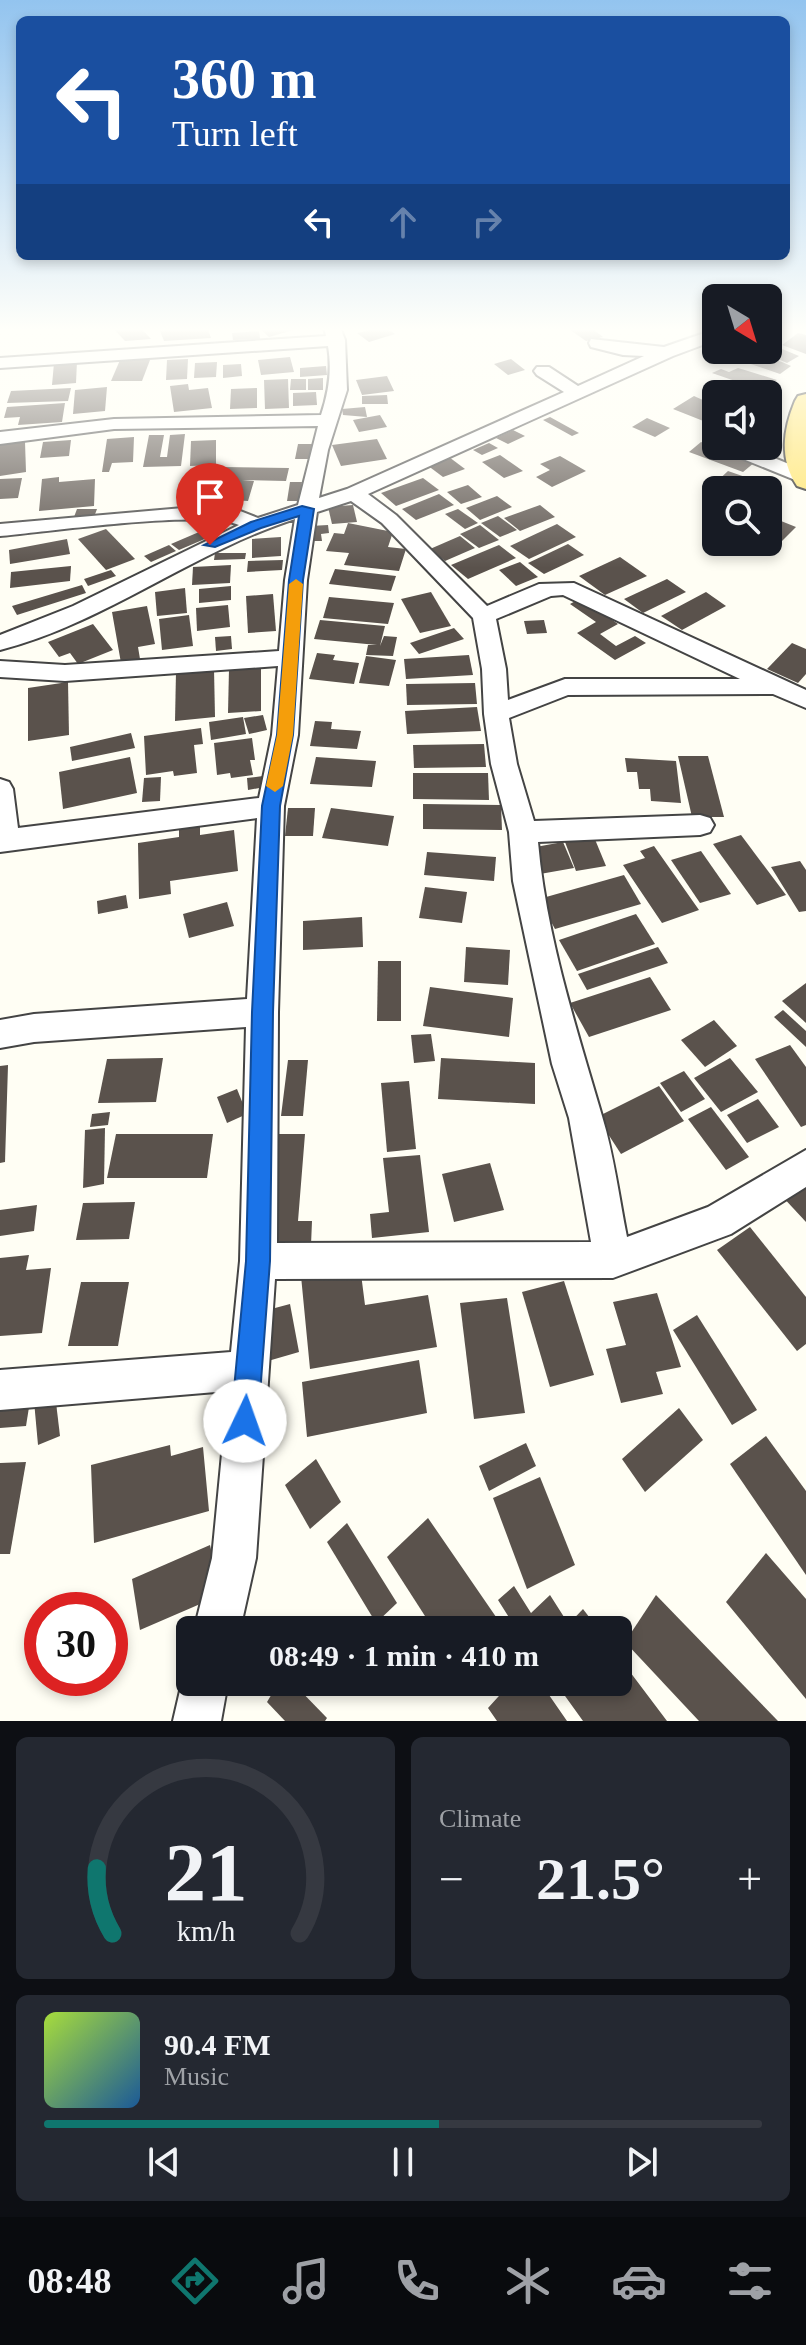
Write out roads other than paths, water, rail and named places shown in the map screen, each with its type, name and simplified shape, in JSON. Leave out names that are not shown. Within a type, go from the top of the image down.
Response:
[{"type":"main road","points":[[803,407],[797,422],[796,445],[804,478]]},
{"type":"street","points":[[220,1616],[234,1558],[258,1261],[262,1012],[271,806],[285,735],[289,658],[307,509],[319,450],[333,407]]},
{"type":"street","points":[[0,643],[37,633],[210,545],[256,525],[354,493],[545,407]]},
{"type":"street","points":[[0,438],[114,424],[329,420]]},
{"type":"street","points":[[761,460],[804,478]]},
{"type":"street","points":[[354,493],[389,519],[484,616],[494,669],[496,714],[504,764],[523,832],[527,881],[568,1064],[586,1118],[613,1260]]},
{"type":"street","points":[[0,530],[183,514],[230,513],[256,525]]},
{"type":"street","points":[[484,616],[547,589],[566,588],[806,700]]},
{"type":"street","points":[[0,669],[65,673],[289,658]]},
{"type":"street","points":[[496,714],[565,687],[780,688]]},
{"type":"street","points":[[0,789],[3,841],[271,806]]},
{"type":"street","points":[[523,832],[612,828],[628,824],[700,825]]},
{"type":"street","points":[[0,1034],[34,1028],[262,1012]]},
{"type":"street","points":[[258,1261],[613,1260],[718,1221],[806,1167]]},
{"type":"street","points":[[0,1390],[248,1370]]},
{"type":"street","points":[[197,1721],[202,1696]]}]
